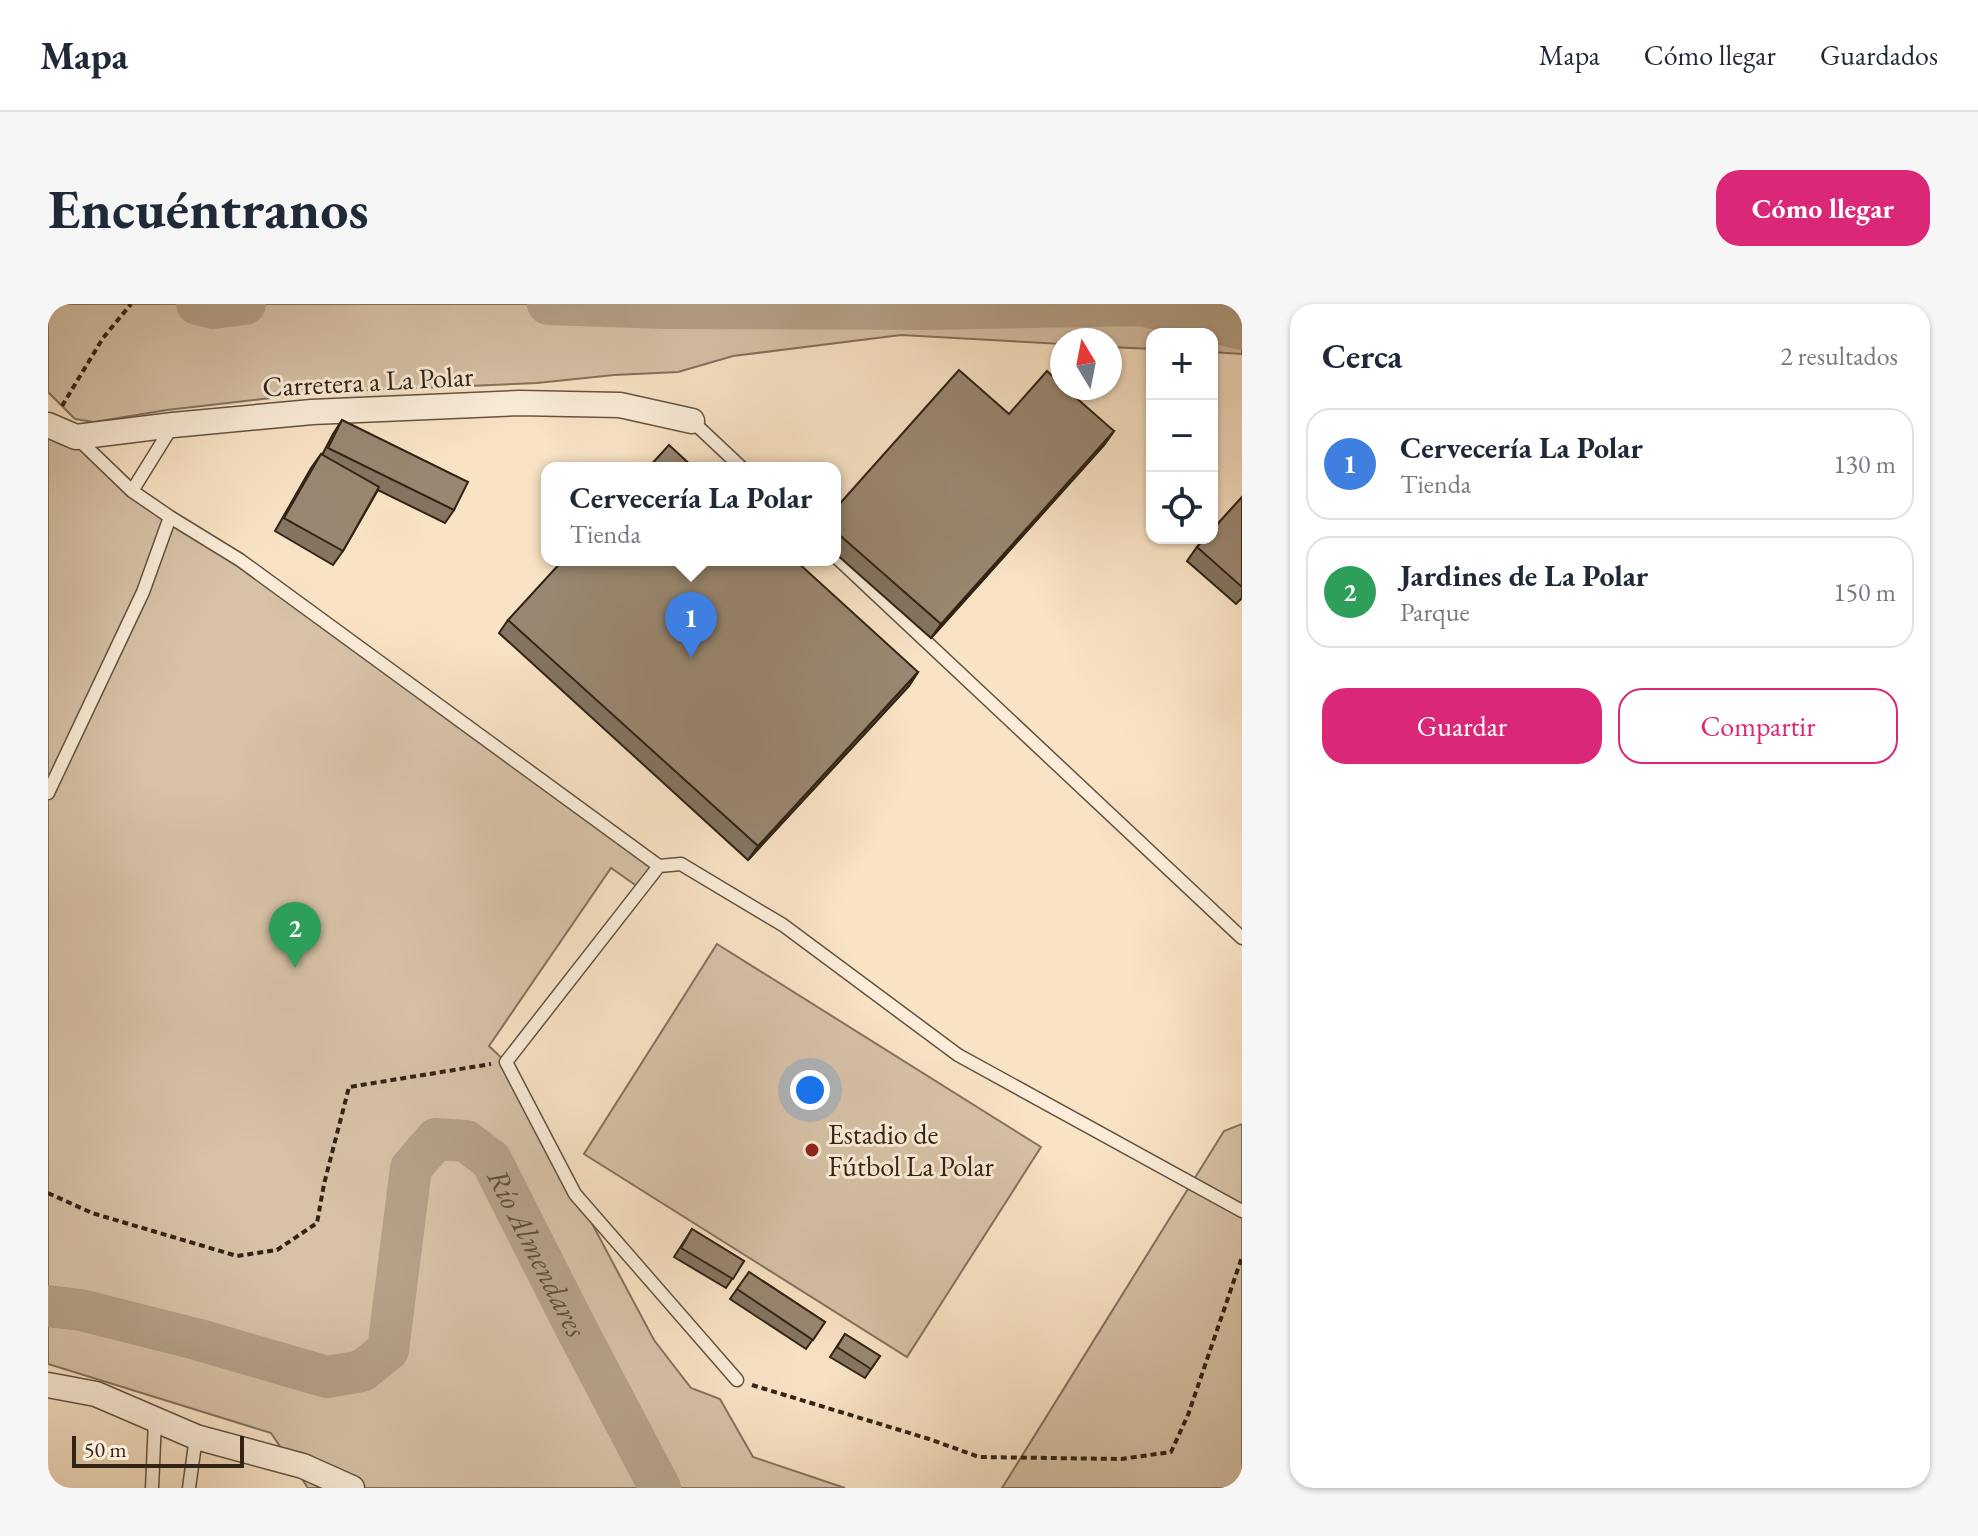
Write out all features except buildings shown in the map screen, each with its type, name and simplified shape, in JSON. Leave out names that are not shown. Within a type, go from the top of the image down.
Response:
[{"type":"street","name":"Carretera a La Polar","points":[[49,426],[76,437],[312,412],[519,403],[620,405],[692,421]]},
{"type":"street","points":[[48,1385],[96,1394],[196,1437],[303,1466],[352,1488]]},
{"type":"lane","points":[[692,421],[736,462]]},
{"type":"lane","points":[[132,491],[173,425]]},
{"type":"lane","points":[[76,437],[132,491],[240,560],[659,866],[681,864],[783,925],[958,1055],[1242,1211]]},
{"type":"lane","points":[[48,793],[143,592],[170,517]]},
{"type":"lane","points":[[841,562],[1242,938]]},
{"type":"lane","points":[[659,866],[506,1062],[575,1194],[737,1380]]},
{"type":"lane","points":[[152,1488],[155,1420]]},
{"type":"lane","points":[[189,1488],[196,1437]]},
{"type":"path","points":[[49,426],[103,338],[131,304]]},
{"type":"path","points":[[48,1193],[92,1213],[237,1256],[277,1250],[317,1223],[349,1087],[506,1062]]},
{"type":"path","points":[[737,1380],[979,1457],[1121,1459],[1171,1452],[1188,1415],[1242,1257]]},
{"type":"shaded area","points":[[48,304],[1242,304],[1242,354],[1218,352],[1218,328],[1146,328],[1146,349],[1122,348],[1122,328],[1050,328],[1050,343],[901,335],[733,356],[678,372],[537,383],[323,392],[167,410],[94,422],[75,419],[48,392]]},
{"type":"shaded area","points":[[48,429],[63,431],[132,491],[659,866],[641,889],[611,868],[489,1046],[506,1062],[654,1340],[691,1388],[720,1399],[753,1457],[845,1488],[308,1488],[271,1433],[48,1364]]},
{"type":"shaded area","name":"Estadio de Fútbol La Polar","points":[[717,944],[1041,1147],[907,1357],[584,1154]]},
{"type":"shaded area","points":[[1242,1124],[1242,1488],[1002,1488],[1224,1131]]},
{"type":"waterway","points":[[197,304],[213,308],[245,304]]},
{"type":"waterway","points":[[548,304],[666,308],[928,309],[1142,305],[1242,329]]},
{"type":"waterway","name":"Río Almendares","points":[[48,1306],[81,1310],[196,1339],[327,1377],[362,1371],[388,1350],[411,1168],[436,1139],[466,1141],[491,1160],[660,1488]]},
{"type":"place","name":"Cervecería La Polar","points":[[691,658]]},
{"type":"place","name":"Jardines de La Polar","points":[[295,968]]},
{"type":"place","name":"Estadio de Fútbol La Polar","points":[[812,1150]]}]
